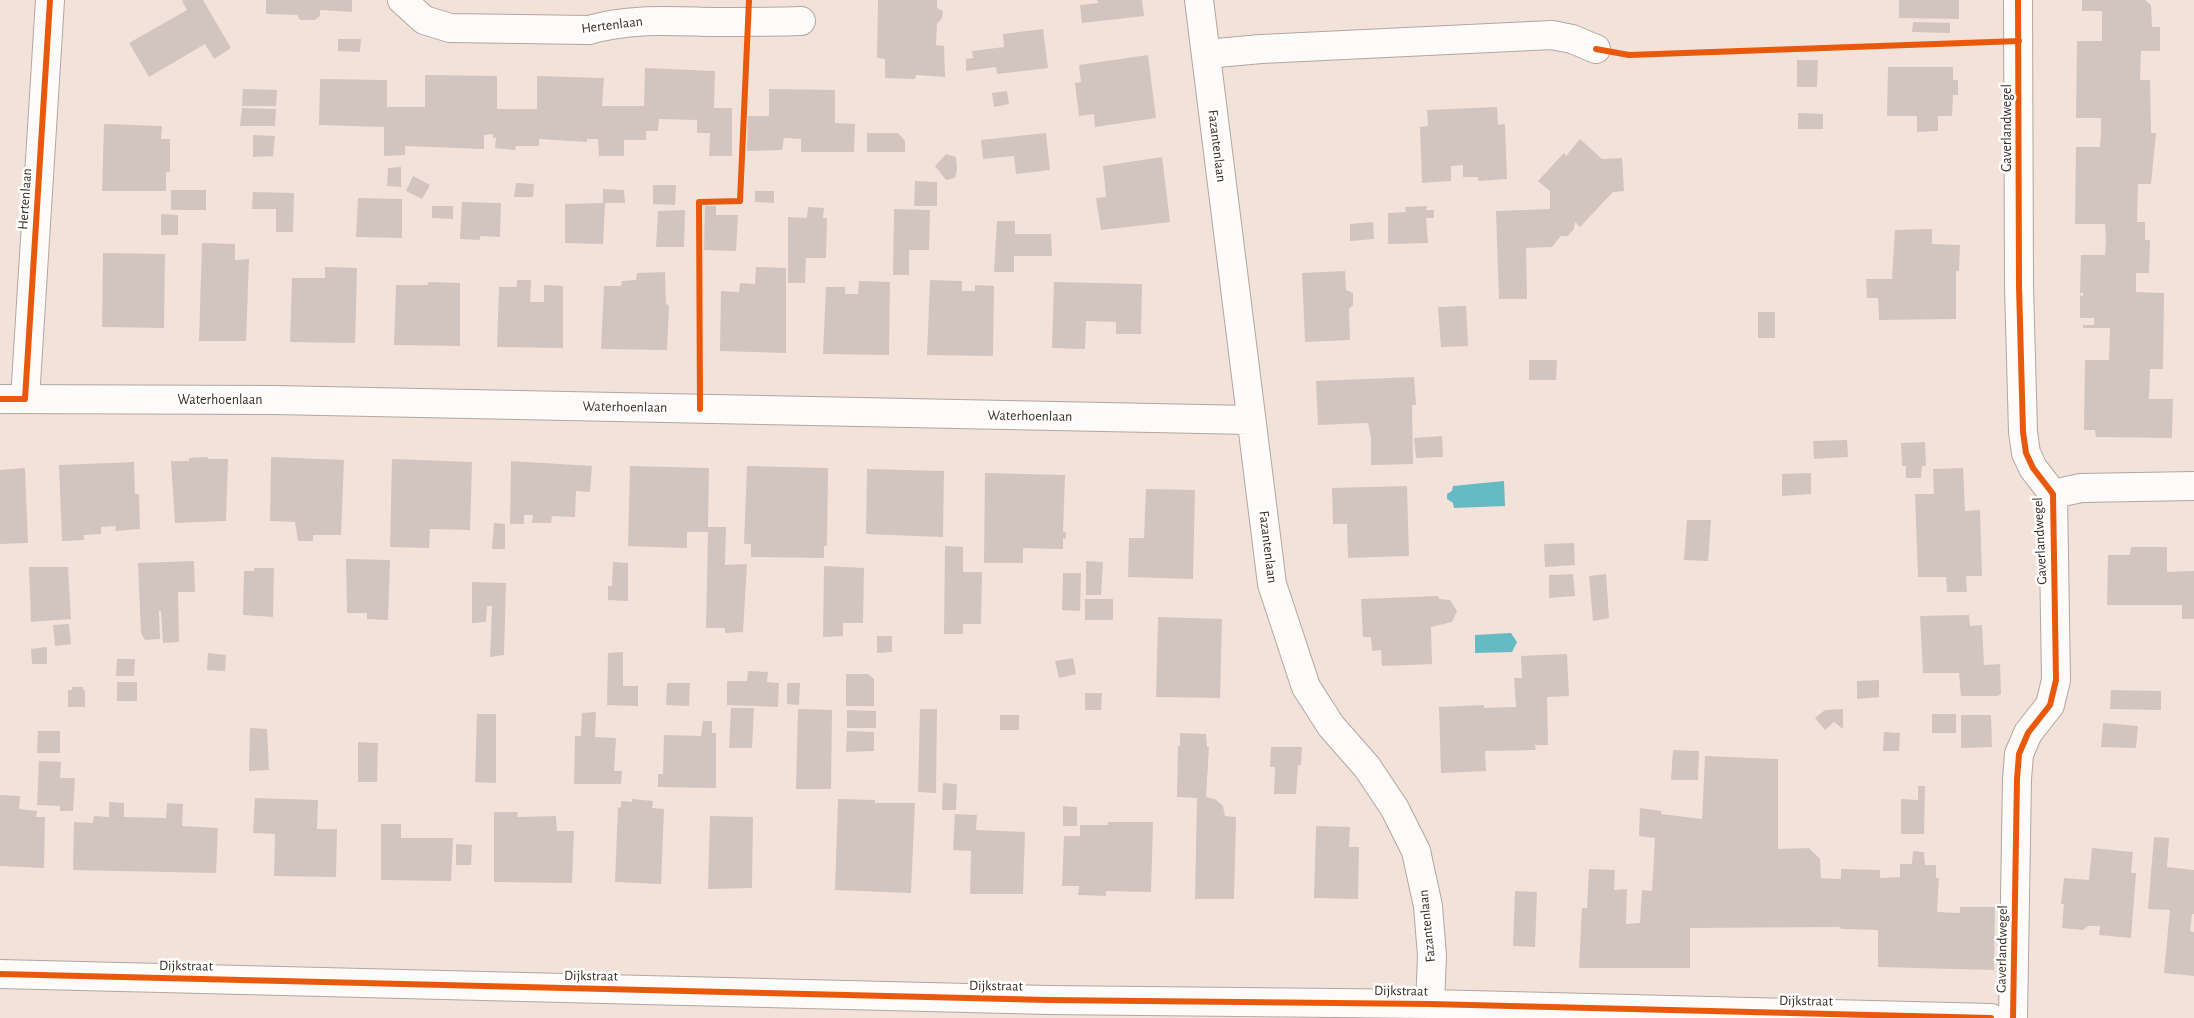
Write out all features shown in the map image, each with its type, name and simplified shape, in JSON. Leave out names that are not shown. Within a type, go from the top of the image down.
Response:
[{"type":"street","name":"Hertenlaan","points":[[13,399],[50,0]]},
{"type":"street","name":"Hertenlaan","points":[[402,0],[424,20],[450,28],[589,30],[610,24],[641,20],[802,21]]},
{"type":"street","name":"Fazantenlaan","points":[[1199,0],[1272,584],[1291,647],[1306,687],[1331,726],[1367,767],[1395,809],[1416,851],[1429,916],[1432,956],[1430,1004]]},
{"type":"street","name":"Gaverlandwegel","points":[[2013,1018],[2016,778],[2019,754],[2028,734],[2050,705],[2056,680],[2053,494],[2033,468],[2026,453],[2023,432],[2018,0]]},
{"type":"street","points":[[1206,54],[1261,49],[1552,35],[1572,39],[1596,49]]},
{"type":"street","name":"Waterhoenlaan","points":[[13,399],[274,400],[1250,420]]},
{"type":"street","points":[[2053,494],[2080,488],[2194,486]]},
{"type":"street","name":"Dijkstraat","points":[[0,974],[1047,1009],[1430,1004],[1991,1018]]},
{"type":"water","points":[[1504,481],[1505,506],[1454,508],[1453,503],[1447,499],[1447,494],[1452,491],[1453,486]]},
{"type":"water","points":[[1511,633],[1517,642],[1512,652],[1475,653],[1475,635]]},
{"type":"building","points":[[203,0],[231,48],[214,59],[205,44],[149,77],[129,43],[187,10],[182,1]]},
{"type":"building","points":[[266,0],[352,0],[352,12],[320,10],[320,16],[315,20],[300,20],[297,15],[266,14]]},
{"type":"building","points":[[878,0],[937,0],[937,8],[943,11],[942,18],[937,24],[936,45],[944,46],[945,77],[916,75],[915,79],[885,78],[885,59],[877,58]]},
{"type":"building","points":[[1097,0],[1142,0],[1144,16],[1082,23],[1080,5],[1098,3]]},
{"type":"building","points":[[1899,0],[1959,0],[1959,19],[1899,18]]},
{"type":"building","points":[[2082,0],[2145,0],[2151,5],[2152,27],[2160,27],[2160,51],[2141,51],[2140,80],[2150,80],[2151,133],[2156,133],[2151,184],[2138,184],[2137,222],[2145,222],[2145,240],[2150,240],[2149,273],[2136,273],[2136,292],[2164,293],[2163,369],[2150,369],[2149,399],[2173,399],[2172,438],[2096,437],[2095,430],[2084,430],[2085,360],[2109,360],[2110,328],[2083,328],[2083,325],[2094,325],[2094,318],[2080,318],[2080,295],[2083,296],[2083,293],[2080,293],[2081,255],[2105,255],[2106,240],[2105,224],[2075,224],[2076,147],[2100,147],[2101,133],[2101,118],[2076,118],[2077,41],[2102,41],[2102,11],[2082,11]]},
{"type":"building","points":[[1913,22],[1950,23],[1950,33],[1912,32]]},
{"type":"building","points":[[1043,29],[1048,68],[997,74],[996,67],[966,71],[966,59],[973,58],[972,51],[1004,47],[1003,34]]},
{"type":"building","points":[[338,39],[361,39],[360,52],[338,51]]},
{"type":"building","points":[[1148,55],[1156,118],[1095,127],[1094,114],[1079,116],[1075,83],[1081,82],[1079,65]]},
{"type":"building","points":[[1797,60],[1818,60],[1817,87],[1797,87]]},
{"type":"building","points":[[1888,67],[1953,67],[1953,80],[1958,80],[1958,95],[1953,95],[1952,116],[1938,116],[1938,131],[1917,132],[1917,116],[1887,116]]},
{"type":"building","points":[[645,68],[715,71],[714,108],[732,108],[732,156],[709,156],[710,133],[697,133],[697,120],[659,119],[658,131],[646,131],[646,140],[624,140],[624,156],[599,156],[598,139],[587,139],[587,142],[539,139],[539,146],[516,146],[515,150],[495,148],[496,138],[493,138],[493,134],[484,135],[484,149],[405,146],[405,155],[384,156],[384,127],[319,125],[320,79],[387,80],[387,107],[425,107],[425,75],[497,76],[497,109],[537,109],[537,76],[604,78],[602,106],[644,106]]},
{"type":"building","points":[[243,89],[277,90],[276,106],[242,106]]},
{"type":"building","points":[[769,89],[835,90],[835,123],[855,124],[854,152],[801,152],[801,139],[784,138],[782,150],[747,151],[748,116],[769,116]]},
{"type":"building","points":[[1007,91],[1009,104],[994,107],[992,93]]},
{"type":"building","points":[[1497,107],[1498,125],[1505,124],[1507,179],[1478,181],[1478,177],[1463,177],[1463,165],[1451,166],[1451,181],[1422,183],[1420,127],[1428,126],[1427,110]]},
{"type":"building","points":[[242,108],[276,109],[275,126],[240,126]]},
{"type":"building","points":[[1798,113],[1823,114],[1823,129],[1798,129]]},
{"type":"building","points":[[104,124],[162,126],[161,139],[170,139],[170,172],[166,172],[166,191],[102,191]]},
{"type":"building","points":[[867,133],[898,133],[905,141],[905,152],[867,152]]},
{"type":"building","points":[[1046,133],[1050,170],[1016,174],[1014,156],[983,159],[981,140]]},
{"type":"building","points":[[253,135],[275,136],[273,156],[253,157]]},
{"type":"building","points":[[1580,139],[1602,159],[1622,158],[1624,191],[1613,192],[1580,227],[1575,222],[1574,229],[1568,236],[1561,236],[1552,247],[1526,248],[1527,299],[1499,299],[1496,211],[1550,209],[1550,191],[1538,181],[1564,153],[1566,156]]},
{"type":"building","points":[[946,154],[956,157],[957,169],[955,178],[946,180],[935,166]]},
{"type":"building","points":[[1162,157],[1170,222],[1101,230],[1096,198],[1106,197],[1103,166]]},
{"type":"building","points":[[401,167],[401,187],[387,186],[388,168]]},
{"type":"building","points":[[413,176],[430,185],[422,199],[406,191]]},
{"type":"building","points":[[915,181],[937,182],[937,206],[914,206]]},
{"type":"building","points":[[516,183],[534,184],[533,197],[514,197]]},
{"type":"building","points":[[653,185],[676,185],[675,205],[653,204]]},
{"type":"building","points":[[603,189],[624,190],[625,203],[605,203],[603,244],[565,243],[565,204],[603,203]]},
{"type":"building","points":[[171,190],[206,190],[206,210],[171,210]]},
{"type":"building","points":[[755,191],[774,191],[774,203],[755,202]]},
{"type":"building","points":[[253,192],[294,193],[293,232],[276,232],[276,209],[252,209]]},
{"type":"building","points":[[358,198],[402,199],[402,238],[356,237]]},
{"type":"building","points":[[462,202],[501,203],[500,237],[480,236],[480,240],[460,239]]},
{"type":"building","points":[[432,206],[453,206],[453,219],[432,218]]},
{"type":"building","points":[[705,206],[716,206],[716,215],[738,215],[736,251],[704,250]]},
{"type":"building","points":[[1427,206],[1426,210],[1434,210],[1434,218],[1426,218],[1428,243],[1388,244],[1388,213],[1406,212],[1405,207]]},
{"type":"building","points":[[808,207],[824,208],[823,218],[827,218],[826,258],[806,258],[805,283],[788,283],[788,217],[807,218]]},
{"type":"building","points":[[894,209],[930,210],[929,250],[909,250],[909,275],[893,275]]},
{"type":"building","points":[[685,210],[684,247],[656,247],[658,211]]},
{"type":"building","points":[[161,214],[178,215],[178,235],[161,235]]},
{"type":"building","points":[[997,221],[1015,221],[1015,234],[1051,234],[1052,256],[1014,256],[1014,272],[994,272]]},
{"type":"building","points":[[1373,222],[1374,239],[1350,241],[1350,224]]},
{"type":"building","points":[[1932,229],[1932,244],[1960,245],[1959,271],[1956,271],[1956,319],[1879,320],[1878,298],[1867,298],[1866,279],[1892,279],[1895,230]]},
{"type":"building","points":[[202,243],[235,244],[235,260],[249,259],[246,341],[199,341]]},
{"type":"building","points":[[103,253],[165,254],[164,328],[102,327]]},
{"type":"building","points":[[325,267],[357,268],[355,343],[290,342],[292,278],[325,278]]},
{"type":"building","points":[[756,267],[786,268],[786,353],[720,351],[721,291],[739,292],[740,283],[755,284]]},
{"type":"building","points":[[1345,271],[1346,290],[1353,293],[1353,305],[1349,309],[1350,340],[1305,342],[1302,273]]},
{"type":"building","points":[[665,272],[666,304],[669,305],[667,350],[601,349],[604,286],[621,286],[622,281],[636,280],[637,273]]},
{"type":"building","points":[[517,280],[531,280],[530,302],[544,302],[544,285],[563,286],[563,348],[497,347],[499,287],[517,287]]},
{"type":"building","points":[[930,280],[962,281],[962,291],[975,291],[975,285],[994,286],[993,356],[927,355]]},
{"type":"building","points":[[859,281],[890,282],[889,355],[823,354],[826,287],[845,287],[845,294],[858,294]]},
{"type":"building","points":[[428,282],[460,283],[460,346],[394,345],[396,285],[428,285]]},
{"type":"building","points":[[1054,282],[1142,284],[1141,334],[1116,334],[1116,322],[1086,321],[1085,349],[1052,348]]},
{"type":"building","points":[[1466,306],[1468,346],[1441,347],[1438,307]]},
{"type":"building","points":[[1758,312],[1775,312],[1775,338],[1758,338]]},
{"type":"building","points":[[1529,360],[1557,360],[1556,380],[1529,380]]},
{"type":"building","points":[[1414,377],[1416,405],[1412,405],[1413,464],[1371,465],[1371,438],[1368,423],[1318,425],[1316,381]]},
{"type":"building","points":[[1442,436],[1443,457],[1416,458],[1414,438]]},
{"type":"building","points":[[1847,440],[1848,457],[1814,459],[1813,441]]},
{"type":"building","points":[[1925,442],[1926,466],[1922,466],[1921,478],[1906,478],[1906,466],[1902,466],[1901,443]]},
{"type":"building","points":[[208,457],[208,459],[228,459],[226,521],[175,523],[171,461],[189,461],[189,458]]},
{"type":"building","points":[[271,457],[344,460],[341,535],[313,535],[313,541],[298,541],[295,522],[270,521]]},
{"type":"building","points":[[392,459],[472,462],[470,530],[430,529],[429,548],[390,547]]},
{"type":"building","points":[[511,461],[592,466],[590,492],[576,491],[575,517],[552,516],[551,523],[532,523],[533,515],[524,515],[524,524],[510,524]]},
{"type":"building","points":[[134,462],[135,494],[139,494],[140,529],[115,531],[116,526],[101,527],[101,534],[84,535],[84,540],[62,541],[59,465]]},
{"type":"building","points":[[630,466],[709,468],[708,527],[726,527],[725,565],[747,564],[743,632],[725,633],[725,628],[706,628],[708,532],[687,532],[687,548],[628,546]]},
{"type":"building","points":[[747,466],[828,468],[827,546],[824,546],[824,558],[751,557],[751,544],[744,544]]},
{"type":"building","points":[[25,468],[28,543],[0,544],[0,470]]},
{"type":"building","points":[[1963,468],[1965,511],[1980,510],[1982,576],[1966,576],[1967,592],[1947,592],[1946,577],[1918,577],[1915,494],[1934,494],[1933,469]]},
{"type":"building","points":[[867,469],[944,471],[943,537],[866,534]]},
{"type":"building","points":[[985,473],[1065,475],[1063,532],[1066,532],[1066,539],[1063,538],[1063,549],[1023,548],[1023,563],[984,563]]},
{"type":"building","points":[[1811,473],[1811,494],[1782,496],[1782,474]]},
{"type":"building","points":[[1407,486],[1409,556],[1348,558],[1347,524],[1333,524],[1332,488]]},
{"type":"building","points":[[1146,489],[1195,490],[1193,579],[1128,577],[1129,538],[1144,538]]},
{"type":"building","points":[[1687,520],[1711,520],[1708,561],[1684,560]]},
{"type":"building","points":[[494,523],[505,524],[505,549],[492,549]]},
{"type":"building","points":[[1574,543],[1575,565],[1545,567],[1544,544]]},
{"type":"building","points":[[945,546],[963,547],[963,572],[982,572],[981,624],[963,624],[963,634],[944,634]]},
{"type":"building","points":[[2131,547],[2167,547],[2167,572],[2194,571],[2194,619],[2182,619],[2182,605],[2107,605],[2108,555],[2130,555]]},
{"type":"building","points":[[346,559],[390,560],[388,620],[367,619],[367,613],[347,613]]},
{"type":"building","points":[[194,561],[195,592],[178,592],[179,642],[163,643],[161,611],[159,611],[160,639],[145,640],[141,633],[138,563]]},
{"type":"building","points":[[1086,561],[1103,562],[1101,595],[1086,595]]},
{"type":"building","points":[[613,562],[628,563],[628,601],[608,600],[608,586],[612,586]]},
{"type":"building","points":[[824,566],[864,568],[863,623],[843,623],[843,636],[823,637]]},
{"type":"building","points":[[29,567],[68,567],[71,619],[31,622]]},
{"type":"building","points":[[254,568],[274,568],[273,617],[243,615],[244,571],[254,571]]},
{"type":"building","points":[[1063,573],[1081,573],[1080,611],[1062,610]]},
{"type":"building","points":[[1573,574],[1575,596],[1549,598],[1549,575]]},
{"type":"building","points":[[1606,574],[1609,618],[1593,621],[1589,576]]},
{"type":"building","points":[[472,582],[506,583],[504,655],[490,657],[492,606],[487,606],[486,622],[472,623]]},
{"type":"building","points":[[1438,596],[1439,599],[1450,600],[1457,611],[1452,622],[1431,627],[1432,664],[1382,666],[1381,650],[1372,651],[1371,637],[1363,637],[1361,599]]},
{"type":"building","points":[[1085,599],[1113,599],[1113,620],[1085,620]]},
{"type":"building","points":[[1969,615],[1970,626],[1982,625],[1984,665],[2000,664],[2001,694],[1998,696],[1961,696],[1959,673],[1923,673],[1920,616]]},
{"type":"building","points":[[1158,617],[1222,619],[1220,698],[1156,697]]},
{"type":"building","points":[[69,624],[71,644],[55,646],[53,625]]},
{"type":"building","points":[[877,636],[892,636],[892,652],[877,653]]},
{"type":"building","points":[[47,647],[47,664],[32,664],[31,649]]},
{"type":"building","points":[[623,652],[623,686],[638,686],[638,706],[607,705],[608,653]]},
{"type":"building","points":[[208,653],[226,655],[225,671],[207,670]]},
{"type":"building","points":[[1567,654],[1569,696],[1547,697],[1548,745],[1535,745],[1536,750],[1485,751],[1486,771],[1441,773],[1439,707],[1484,705],[1484,708],[1516,707],[1514,678],[1522,678],[1521,656]]},
{"type":"building","points":[[1073,658],[1076,674],[1059,678],[1055,661]]},
{"type":"building","points":[[117,659],[135,659],[134,676],[116,676]]},
{"type":"building","points":[[748,671],[768,672],[767,682],[779,683],[778,707],[727,705],[727,681],[747,681]]},
{"type":"building","points":[[846,674],[868,674],[874,679],[874,706],[846,706]]},
{"type":"building","points":[[1879,680],[1879,697],[1857,699],[1857,681]]},
{"type":"building","points":[[117,682],[137,682],[137,701],[117,701]]},
{"type":"building","points":[[667,683],[690,683],[689,706],[666,705]]},
{"type":"building","points":[[787,683],[800,683],[799,705],[787,704]]},
{"type":"building","points":[[72,687],[83,687],[83,690],[85,690],[85,707],[68,707],[68,690],[72,690]]},
{"type":"building","points":[[2111,690],[2161,691],[2161,710],[2110,709]]},
{"type":"building","points":[[1085,693],[1102,693],[1101,710],[1085,710]]},
{"type":"building","points":[[731,708],[754,708],[752,748],[729,748]]},
{"type":"building","points":[[798,709],[832,710],[831,789],[796,789]]},
{"type":"building","points":[[920,709],[937,709],[936,793],[918,792]]},
{"type":"building","points":[[1843,709],[1843,729],[1834,722],[1825,730],[1815,718],[1825,710]]},
{"type":"building","points":[[847,710],[876,711],[876,728],[847,728]]},
{"type":"building","points":[[596,712],[595,737],[616,738],[614,771],[622,771],[621,784],[574,784],[575,736],[581,736],[582,713]]},
{"type":"building","points":[[477,714],[496,714],[496,783],[475,782]]},
{"type":"building","points":[[1932,714],[1956,714],[1956,733],[1932,733]]},
{"type":"building","points":[[1000,715],[1019,715],[1019,730],[1000,730]]},
{"type":"building","points":[[1961,715],[1991,715],[1992,747],[1961,748]]},
{"type":"building","points":[[703,721],[712,721],[712,733],[716,733],[716,788],[658,787],[658,774],[663,774],[664,735],[701,736]]},
{"type":"building","points":[[2103,723],[2138,726],[2136,748],[2101,747]]},
{"type":"building","points":[[250,728],[267,729],[269,770],[249,771]]},
{"type":"building","points":[[38,731],[60,731],[60,753],[37,753]]},
{"type":"building","points":[[847,731],[874,732],[874,751],[846,752]]},
{"type":"building","points":[[1884,732],[1900,733],[1899,751],[1883,751]]},
{"type":"building","points":[[1180,733],[1206,734],[1207,747],[1209,747],[1206,797],[1215,799],[1223,806],[1225,816],[1236,817],[1234,899],[1195,899],[1197,798],[1177,797]]},
{"type":"building","points":[[358,742],[378,743],[377,782],[358,782]]},
{"type":"building","points":[[1271,747],[1302,747],[1301,765],[1298,765],[1296,794],[1274,794],[1275,767],[1270,767]]},
{"type":"building","points":[[1673,750],[1699,751],[1698,780],[1671,780]]},
{"type":"building","points":[[1705,756],[1778,759],[1778,849],[1809,848],[1820,859],[1821,878],[1841,879],[1841,869],[1880,870],[1880,878],[1900,877],[1900,864],[1912,864],[1913,851],[1924,852],[1925,865],[1936,865],[1936,878],[1939,878],[1937,912],[1960,913],[1960,907],[1995,907],[1994,970],[1878,967],[1878,930],[1841,929],[1840,927],[1690,928],[1690,968],[1579,968],[1582,908],[1587,908],[1589,869],[1615,870],[1614,890],[1627,889],[1626,924],[1640,923],[1642,890],[1652,891],[1655,838],[1639,836],[1640,808],[1661,811],[1661,814],[1702,819]]},
{"type":"building","points":[[39,761],[61,762],[60,778],[75,778],[73,811],[60,811],[60,806],[37,805]]},
{"type":"building","points":[[943,783],[957,784],[956,810],[942,810]]},
{"type":"building","points":[[1918,786],[1925,786],[1924,834],[1901,834],[1901,799],[1918,800]]},
{"type":"building","points":[[0,795],[20,796],[19,809],[37,811],[36,817],[45,817],[44,868],[0,866]]},
{"type":"building","points":[[255,798],[318,800],[317,829],[337,829],[336,877],[274,876],[275,834],[253,833]]},
{"type":"building","points":[[632,799],[653,801],[652,808],[664,809],[661,884],[615,882],[618,807],[621,808],[621,801],[632,802]]},
{"type":"building","points":[[838,799],[875,800],[875,803],[915,803],[911,893],[835,890]]},
{"type":"building","points":[[109,802],[124,803],[124,817],[166,818],[167,803],[183,804],[182,826],[218,828],[216,873],[73,870],[74,822],[93,823],[94,816],[109,817]]},
{"type":"building","points":[[1063,806],[1077,807],[1077,826],[1063,826]]},
{"type":"building","points":[[494,812],[518,812],[517,817],[556,816],[557,831],[574,831],[572,883],[494,882]]},
{"type":"building","points":[[955,814],[977,815],[976,830],[1025,832],[1023,894],[970,894],[971,851],[953,850]]},
{"type":"building","points":[[710,816],[753,817],[752,888],[708,889]]},
{"type":"building","points":[[1108,822],[1153,822],[1151,892],[1106,891],[1106,896],[1078,895],[1079,886],[1062,886],[1064,836],[1080,836],[1080,825],[1108,825]]},
{"type":"building","points":[[381,824],[401,824],[401,838],[453,838],[451,881],[381,880]]},
{"type":"building","points":[[1316,826],[1350,827],[1349,847],[1359,847],[1358,899],[1314,898]]},
{"type":"building","points":[[2154,837],[2169,838],[2167,867],[2194,870],[2194,914],[2192,914],[2190,931],[2194,932],[2194,976],[2164,973],[2170,910],[2148,909]]},
{"type":"building","points":[[456,844],[472,845],[471,865],[456,865]]},
{"type":"building","points":[[2092,848],[2133,852],[2131,873],[2136,873],[2131,938],[2099,935],[2100,926],[2088,926],[2083,930],[2062,928],[2064,904],[2061,904],[2064,878],[2089,880]]},
{"type":"building","points":[[1515,891],[1537,892],[1535,947],[1513,946]]},
{"type":"cycle path","points":[[0,399],[25,399],[50,0]]},
{"type":"cycle path","points":[[700,409],[699,202],[740,201],[749,0]]},
{"type":"cycle path","points":[[2013,1018],[2019,754],[2028,733],[2050,705],[2056,680],[2053,494],[2033,468],[2026,453],[2023,432],[2019,286],[2018,0]]},
{"type":"cycle path","points":[[1596,49],[1629,55],[2019,41]]},
{"type":"cycle path","points":[[0,974],[1048,1000],[1430,1004],[1991,1018]]}]
